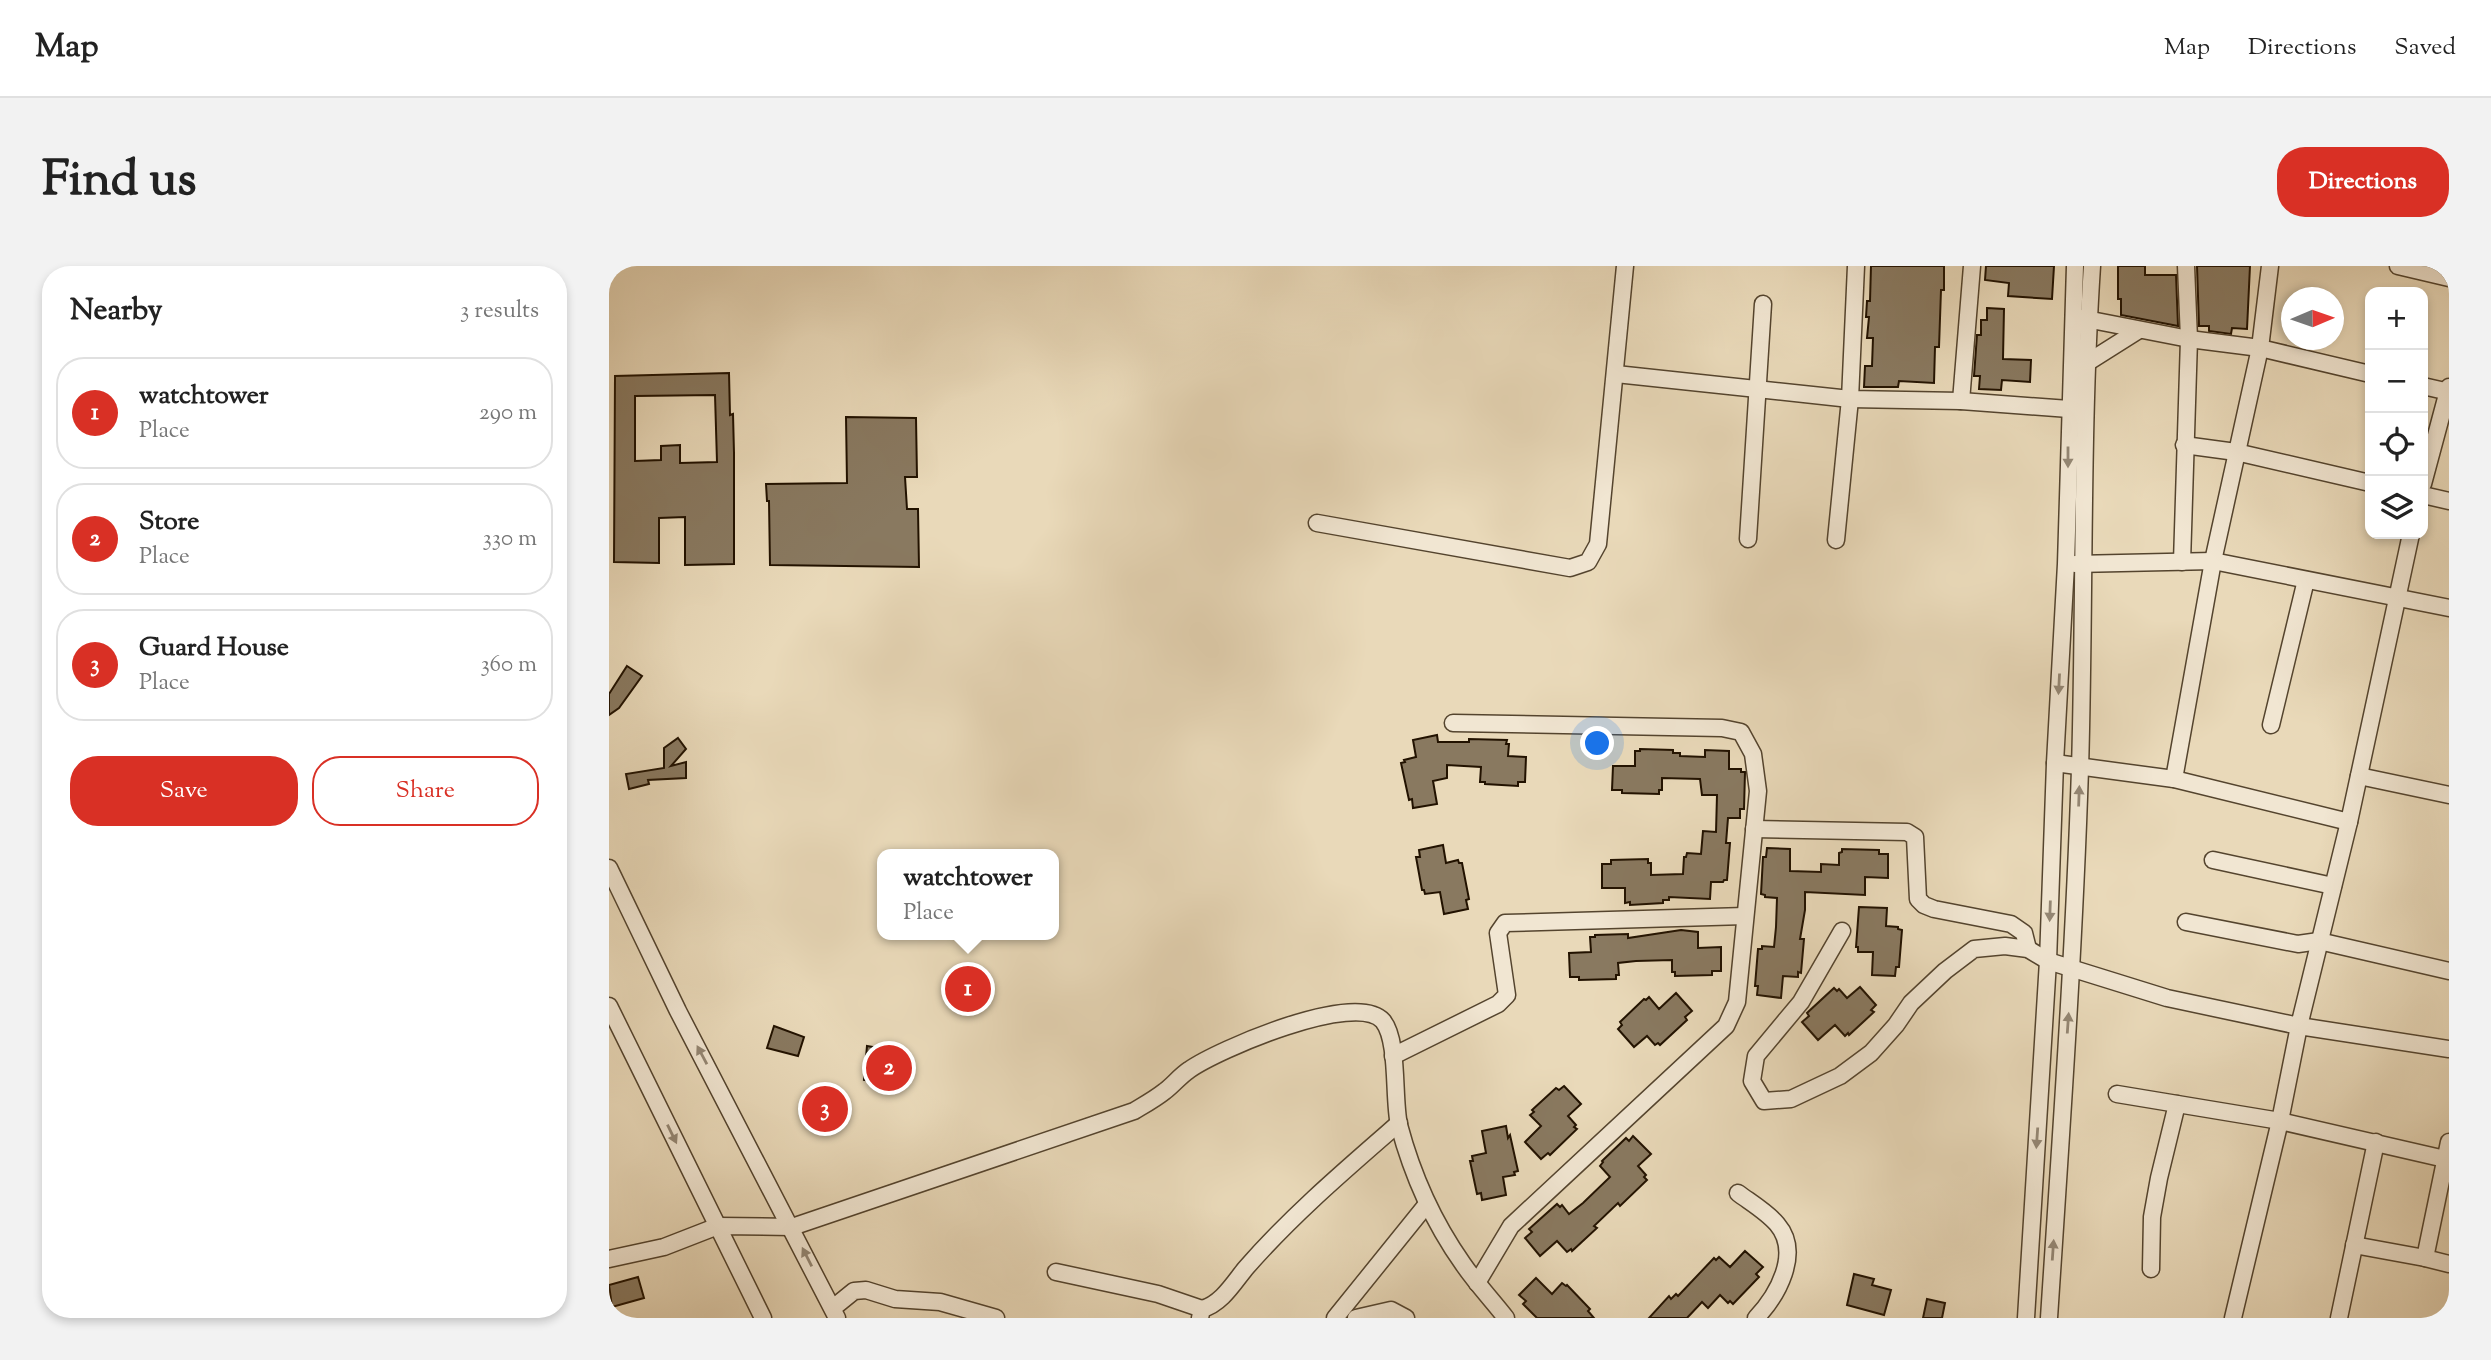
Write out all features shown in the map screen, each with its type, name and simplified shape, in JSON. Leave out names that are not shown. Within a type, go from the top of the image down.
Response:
[{"type":"street","points":[[1317,523],[1570,568],[1588,562],[1598,544],[1625,266]]},
{"type":"street","points":[[1836,540],[1850,399],[1856,266]]},
{"type":"street","points":[[1961,401],[1972,266]]},
{"type":"street","points":[[2026,1318],[2048,961],[2066,564],[2075,266]]},
{"type":"street","points":[[2049,1318],[2071,968],[2080,766],[2087,363],[2092,266]]},
{"type":"street","points":[[2182,562],[2189,339],[2186,266]]},
{"type":"street","points":[[2173,779],[2213,561],[2260,348],[2270,266]]},
{"type":"street","points":[[2398,266],[2449,278]]},
{"type":"street","points":[[1748,539],[1763,304]]},
{"type":"street","points":[[2072,315],[2189,339],[2260,348],[2365,373]]},
{"type":"street","points":[[2070,372],[2139,330]]},
{"type":"street","points":[[1616,374],[1850,399],[1961,401],[2069,409]]},
{"type":"street","points":[[2425,476],[2449,391],[2428,387]]},
{"type":"street","points":[[2185,445],[2236,452],[2365,482]]},
{"type":"street","points":[[2428,496],[2449,500]]},
{"type":"street","points":[[2233,1318],[2280,1121],[2299,1026],[2349,822],[2410,539]]},
{"type":"street","points":[[2066,564],[2213,561],[2449,608]]},
{"type":"street","points":[[2271,725],[2307,580]]},
{"type":"street","points":[[1453,723],[1722,728],[1741,732],[1753,754],[1758,791],[1737,1002],[1725,1026],[1511,1226],[1477,1283]]},
{"type":"street","points":[[2055,763],[2173,779],[2349,822]]},
{"type":"street","points":[[2359,776],[2449,795]]},
{"type":"street","points":[[1754,829],[1907,832],[1915,837],[1918,899],[1924,905],[2011,924],[2024,933],[2028,949]]},
{"type":"street","points":[[2213,860],[2333,886]]},
{"type":"street","points":[[609,868],[678,1011],[835,1313],[854,1291],[866,1290],[895,1299],[940,1301],[996,1318]]},
{"type":"street","points":[[1392,1056],[1498,1004],[1507,995],[1498,933],[1505,923],[1745,916]]},
{"type":"street","points":[[2186,922],[2298,944],[2319,941],[2449,971]]},
{"type":"street","points":[[1842,931],[1801,1002],[1756,1056],[1752,1081],[1764,1101],[1791,1099],[1840,1076],[1871,1053],[1911,1003],[1945,971],[1974,949],[2005,946],[2028,949],[2048,961],[2167,998],[2299,1026],[2449,1049]]},
{"type":"street","points":[[609,1006],[763,1318]]},
{"type":"street","points":[[609,1259],[664,1247],[718,1226],[792,1227],[1134,1111],[1164,1092],[1189,1070],[1238,1044],[1287,1025],[1350,1012],[1369,1013],[1381,1018],[1390,1032],[1399,1124],[1427,1204],[1463,1265],[1506,1318]]},
{"type":"street","points":[[2117,1094],[2280,1121],[2445,1159]]},
{"type":"street","points":[[2151,1269],[2153,1217],[2159,1178],[2177,1104]]},
{"type":"street","points":[[1056,1272],[1158,1294],[1201,1314],[1213,1306],[1318,1193],[1399,1124]]},
{"type":"street","points":[[2425,1258],[2449,1142]]},
{"type":"street","points":[[2339,1318],[2376,1143]]},
{"type":"street","points":[[1738,1193],[1778,1224],[1787,1246],[1787,1262],[1782,1280],[1768,1305],[1756,1318]]},
{"type":"street","points":[[1335,1318],[1427,1204]]},
{"type":"street","points":[[2354,1245],[2449,1264]]},
{"type":"street","points":[[1356,1318],[1391,1310],[1406,1318]]},
{"type":"building","points":[[1871,266],[1944,266],[1934,383],[1899,381],[1898,387],[1864,387],[1865,366],[1872,366],[1873,338],[1867,338],[1869,317],[1866,317],[1867,301],[1870,301]]},
{"type":"building","points":[[1986,266],[2054,266],[2052,299],[2008,296],[2009,283],[1985,280]]},
{"type":"building","points":[[2118,266],[2145,266],[2145,275],[2176,275],[2178,326],[2121,315]]},
{"type":"building","points":[[2197,266],[2250,266],[2247,329],[2232,328],[2231,334],[2209,331],[2209,326],[2199,326]]},
{"type":"building","points":[[1987,308],[2004,309],[2003,359],[2031,360],[2030,382],[2002,380],[2001,390],[1979,389],[1980,376],[1974,376],[1977,335],[1981,335],[1981,320],[1987,320]]},
{"type":"building","points":[[729,373],[730,415],[733,414],[734,564],[685,565],[685,517],[659,518],[659,563],[614,562],[615,376]],"holes":[[[715,395],[717,462],[680,463],[680,445],[661,446],[661,460],[635,461],[635,396]]]},
{"type":"building","points":[[846,417],[916,418],[917,477],[905,477],[907,509],[918,509],[919,567],[770,565],[769,501],[766,484],[847,483]]},
{"type":"building","points":[[627,666],[642,676],[619,708],[609,715],[609,694]]},
{"type":"building","points":[[1437,735],[1438,742],[1469,742],[1469,739],[1507,740],[1508,756],[1526,757],[1525,782],[1518,782],[1518,786],[1485,784],[1480,782],[1481,767],[1447,765],[1447,778],[1433,781],[1437,804],[1413,808],[1401,763],[1416,757],[1413,740]]},
{"type":"building","points":[[678,738],[686,749],[671,766],[686,762],[686,778],[648,780],[649,784],[629,789],[626,774],[664,768],[664,748]]},
{"type":"building","points":[[1673,750],[1673,753],[1680,753],[1680,756],[1705,757],[1705,750],[1729,751],[1729,769],[1741,769],[1741,772],[1745,772],[1744,809],[1740,809],[1740,818],[1728,818],[1726,843],[1730,843],[1727,880],[1711,882],[1710,899],[1669,897],[1669,900],[1663,900],[1663,903],[1630,905],[1630,902],[1625,903],[1625,888],[1602,888],[1602,864],[1611,864],[1611,860],[1648,859],[1648,863],[1651,863],[1651,875],[1683,874],[1684,857],[1687,853],[1701,854],[1703,831],[1716,832],[1717,795],[1702,795],[1700,779],[1662,778],[1662,790],[1659,790],[1659,794],[1622,793],[1622,790],[1612,790],[1613,766],[1635,766],[1635,751]]},
{"type":"building","points":[[1443,845],[1446,863],[1458,860],[1462,863],[1469,899],[1466,900],[1468,909],[1444,914],[1440,892],[1425,894],[1422,890],[1416,857],[1420,857],[1419,850]]},
{"type":"building","points":[[1767,848],[1790,849],[1790,871],[1821,872],[1821,864],[1839,865],[1839,853],[1842,849],[1879,850],[1879,854],[1888,854],[1888,878],[1865,877],[1865,895],[1805,892],[1800,939],[1804,939],[1801,973],[1798,972],[1798,977],[1783,976],[1781,998],[1757,995],[1758,986],[1755,986],[1758,949],[1762,949],[1762,946],[1774,947],[1776,927],[1777,898],[1761,894],[1763,857],[1766,857]]},
{"type":"building","points":[[1859,907],[1887,908],[1886,926],[1902,930],[1899,967],[1896,967],[1895,976],[1872,975],[1873,952],[1858,952],[1856,947]]},
{"type":"building","points":[[1681,930],[1698,932],[1698,948],[1721,947],[1721,971],[1712,971],[1712,975],[1675,976],[1675,972],[1672,972],[1672,960],[1636,961],[1618,963],[1619,975],[1616,975],[1616,979],[1579,980],[1579,977],[1570,977],[1569,953],[1591,952],[1590,937],[1628,934],[1628,938]]},
{"type":"building","points":[[1860,987],[1876,1005],[1871,1010],[1874,1012],[1849,1035],[1848,1033],[1845,1036],[1835,1025],[1818,1040],[1802,1022],[1809,1016],[1807,1013],[1834,988],[1837,991],[1839,989],[1847,998]]},
{"type":"building","points":[[1676,993],[1692,1011],[1685,1017],[1687,1020],[1660,1045],[1655,1045],[1647,1036],[1634,1047],[1618,1029],[1622,1025],[1620,1022],[1644,999],[1649,997],[1659,1009]]},
{"type":"building","points":[[774,1026],[804,1037],[798,1056],[767,1048]]},
{"type":"building","points":[[867,1046],[897,1051],[892,1084],[864,1080]]},
{"type":"building","points":[[1564,1086],[1581,1104],[1568,1116],[1577,1129],[1550,1155],[1548,1153],[1541,1159],[1525,1142],[1541,1126],[1530,1115],[1556,1088],[1559,1090]]},
{"type":"building","points":[[1506,1126],[1518,1171],[1514,1172],[1515,1175],[1503,1177],[1506,1195],[1482,1200],[1481,1193],[1477,1194],[1470,1161],[1473,1161],[1472,1156],[1486,1153],[1482,1131]]},
{"type":"building","points":[[1633,1136],[1651,1154],[1638,1166],[1647,1180],[1620,1206],[1618,1203],[1594,1226],[1597,1228],[1572,1251],[1571,1249],[1567,1252],[1557,1241],[1540,1256],[1525,1238],[1532,1232],[1529,1229],[1557,1204],[1560,1207],[1562,1205],[1569,1214],[1583,1203],[1610,1177],[1600,1166],[1602,1161],[1626,1138],[1629,1141]]},
{"type":"building","points":[[1745,1251],[1763,1267],[1756,1274],[1759,1277],[1733,1304],[1720,1295],[1708,1308],[1702,1302],[1687,1318],[1649,1318],[1669,1296],[1671,1299],[1676,1294],[1678,1296],[1714,1258],[1716,1260],[1719,1257],[1730,1267]]},
{"type":"building","points":[[1854,1274],[1874,1279],[1872,1285],[1891,1290],[1884,1315],[1847,1305]]},
{"type":"building","points":[[638,1277],[644,1298],[612,1307],[609,1285]]},
{"type":"building","points":[[1536,1278],[1552,1294],[1562,1283],[1567,1285],[1590,1309],[1588,1311],[1594,1318],[1537,1318],[1523,1304],[1526,1301],[1519,1295]]},
{"type":"building","points":[[1927,1299],[1945,1303],[1942,1318],[1923,1318]]},
{"type":"place","name":"watchtower","points":[[968,989]]},
{"type":"place","name":"Store","points":[[889,1068]]},
{"type":"place","name":"Guard House","points":[[825,1109]]}]
